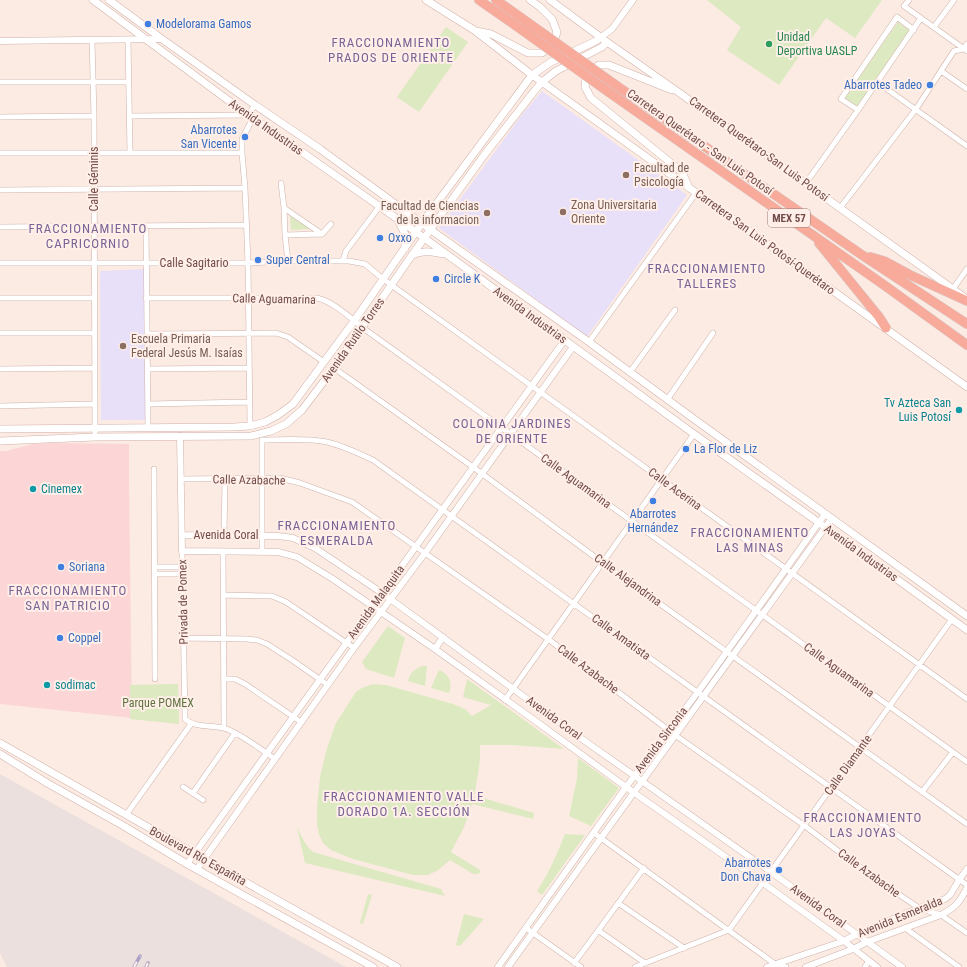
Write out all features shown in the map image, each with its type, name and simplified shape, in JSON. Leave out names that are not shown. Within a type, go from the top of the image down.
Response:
[{"type":"highway","name":"Carretera Querétaro - San Luis Potosí","points":[[479,0],[967,345]]},
{"type":"highway","name":"Carretera Querétaro - San Luis Potosí","points":[[496,0],[617,86],[862,255],[967,324]]},
{"type":"highway","points":[[812,235],[879,317],[886,328]]},
{"type":"highway","points":[[862,255],[884,261],[910,275],[967,300]]},
{"type":"main road","name":"Avenida Industrias","points":[[93,0],[250,117],[416,232],[573,347],[967,630]]},
{"type":"main road","name":"Avenida Industrias","points":[[109,0],[589,342],[967,616]]},
{"type":"main road","name":"Carretera San Luis Potosí-Querétaro","points":[[426,0],[474,30],[532,75],[967,387]]},
{"type":"main road","points":[[474,30],[491,34],[528,53],[542,53],[552,45],[557,32],[552,19],[540,7],[530,0]]},
{"type":"main road","name":"Carretera Querétaro-San Luis Potosí","points":[[550,0],[967,300]]},
{"type":"main road","name":"Avenida Rutilo Torres","points":[[0,429],[250,426],[265,422],[278,415],[293,404],[354,321],[422,223],[532,75],[551,62],[596,41],[601,37]]},
{"type":"main road","name":"Avenida Rutilo Torres","points":[[0,441],[95,437],[260,437],[286,424],[302,410],[334,368],[412,255],[529,96],[542,82],[556,72],[602,47],[608,42]]},
{"type":"main road","points":[[168,56],[175,48]]},
{"type":"main road","points":[[681,94],[609,64],[599,65],[591,70],[586,79],[585,87],[591,98],[682,172],[689,188]]},
{"type":"main road","points":[[398,220],[405,234],[405,248]]},
{"type":"main road","points":[[412,255],[420,252],[432,252],[447,255]]},
{"type":"main road","name":"Boulevard Río Españita","points":[[0,743],[204,860],[397,967]]},
{"type":"main road","name":"Boulevard Río Españita","points":[[0,754],[187,864],[373,967]]},
{"type":"street","points":[[601,37],[612,29],[633,0]]},
{"type":"street","points":[[909,0],[904,6],[965,50]]},
{"type":"street","points":[[934,27],[954,0]]},
{"type":"street","points":[[858,110],[841,98],[897,17],[914,30]]},
{"type":"street","points":[[806,183],[921,18]]},
{"type":"street","points":[[608,42],[612,29]]},
{"type":"street","points":[[0,41],[162,39]]},
{"type":"street","name":"Calle Géminis","points":[[92,40],[94,116],[95,437]]},
{"type":"street","points":[[128,40],[130,153]]},
{"type":"street","points":[[965,50],[967,44]]},
{"type":"street","points":[[840,208],[916,109],[954,51],[965,50]]},
{"type":"street","points":[[941,71],[967,89]]},
{"type":"street","points":[[0,82],[129,82]]},
{"type":"street","points":[[876,82],[967,146]]},
{"type":"street","points":[[250,426],[247,225],[242,139],[255,105]]},
{"type":"street","points":[[0,117],[94,116]]},
{"type":"street","points":[[130,116],[250,117]]},
{"type":"street","points":[[0,153],[242,153]]},
{"type":"street","points":[[281,183],[288,262]]},
{"type":"street","points":[[0,190],[245,188]]},
{"type":"street","points":[[589,342],[696,193]]},
{"type":"street","points":[[343,261],[346,252],[379,207]]},
{"type":"street","points":[[284,208],[322,234]]},
{"type":"street","points":[[285,235],[322,234],[331,224]]},
{"type":"street","points":[[0,227],[247,225]]},
{"type":"street","points":[[146,226],[148,427]]},
{"type":"street","name":"Calle Sagitario","points":[[0,263],[94,264],[349,261],[365,264],[383,279]]},
{"type":"street","points":[[953,289],[967,268]]},
{"type":"street","name":"Calle Acerina","points":[[383,279],[967,699]]},
{"type":"street","points":[[0,298],[94,298]]},
{"type":"street","name":"Calle Aguamarina","points":[[146,298],[318,298],[330,303],[967,762]]},
{"type":"street","points":[[630,372],[675,310]]},
{"type":"street","points":[[0,333],[95,333]]},
{"type":"street","points":[[147,334],[276,333],[288,337],[324,362]]},
{"type":"street","points":[[667,400],[712,333]]},
{"type":"street","name":"Avenida Malaquita","points":[[187,864],[564,340]]},
{"type":"street","name":"Avenida Malaquita","points":[[198,869],[274,759],[425,553],[573,347]]},
{"type":"street","points":[[0,369],[95,368]]},
{"type":"street","points":[[147,369],[249,368]]},
{"type":"street","name":"Calle Alejandrina","points":[[334,368],[967,824]]},
{"type":"street","points":[[148,404],[250,402]]},
{"type":"street","points":[[0,406],[95,404]]},
{"type":"street","points":[[505,700],[694,434]]},
{"type":"street","name":"Privada de Pomex","points":[[180,436],[185,719],[191,724]]},
{"type":"street","points":[[260,437],[262,478],[262,552]]},
{"type":"street","name":"Calle Amatista","points":[[260,437],[327,442],[351,449],[373,460],[967,886]]},
{"type":"street","points":[[154,469],[155,679]]},
{"type":"street","points":[[224,535],[225,478]]},
{"type":"street","name":"Calle Azabache","points":[[181,479],[280,478],[300,483],[352,502],[548,639],[675,735],[805,826],[888,887],[919,908],[941,915],[967,933]]},
{"type":"street","name":"Avenida Sirconia","points":[[508,967],[675,735],[726,651],[825,514]]},
{"type":"street","name":"Avenida Sirconia","points":[[498,967],[634,776],[669,729],[732,656],[832,518]]},
{"type":"street","name":"Avenida Coral","points":[[182,536],[278,536],[293,538],[315,548],[382,593],[513,689],[902,967]]},
{"type":"street","name":"Avenida Coral","points":[[182,552],[278,552],[297,557],[333,579],[435,649],[634,793],[844,941],[877,967]]},
{"type":"street","points":[[223,552],[224,728]]},
{"type":"street","points":[[154,567],[182,567]]},
{"type":"street","points":[[154,574],[183,574]]},
{"type":"street","points":[[223,595],[272,596],[286,602],[354,648]]},
{"type":"street","name":"Calle Diamante","points":[[729,930],[952,619]]},
{"type":"street","points":[[435,649],[442,637]]},
{"type":"street","points":[[184,638],[257,640],[267,644],[286,656],[328,685]]},
{"type":"street","points":[[224,679],[235,679],[245,684],[301,722]]},
{"type":"street","points":[[126,815],[191,724],[224,728],[235,733],[274,759]]},
{"type":"street","points":[[192,793],[235,733]]},
{"type":"street","points":[[922,792],[953,752]]},
{"type":"street","points":[[183,787],[203,800]]},
{"type":"street","points":[[594,833],[775,964],[786,967]]},
{"type":"street","points":[[574,962],[599,931],[644,868]]},
{"type":"street","name":"Avenida Esmeralda","points":[[767,967],[844,941],[856,934],[945,899],[950,895],[967,870]]},
{"type":"street","name":"Avenida Esmeralda","points":[[806,967],[867,942],[941,915],[952,909],[959,902],[967,886]]},
{"type":"street","points":[[618,903],[684,948]]},
{"type":"street","points":[[526,928],[580,967]]},
{"type":"street","points":[[905,928],[959,967]]},
{"type":"street","points":[[635,967],[729,930]]},
{"type":"street","points":[[599,931],[645,963]]},
{"type":"street","points":[[865,967],[869,961]]},
{"type":"shaded area","name":"Zona Universitaria Oriente","points":[[542,91],[687,195],[587,337],[439,228],[524,112]]},
{"type":"shaded area","name":"Escuela Primaria Federal Jesús M. Isaías","points":[[145,269],[145,420],[101,420],[100,271]]},
{"type":"shaded area","points":[[33,444],[129,444],[132,718],[0,704],[0,451],[6,451]]},
{"type":"shaded area","points":[[0,774],[346,967],[7,967],[0,953]]},
{"type":"green space","name":"Unidad Deportiva UASLP","points":[[707,0],[882,0],[855,38],[826,18],[779,85],[727,50],[741,27]]},
{"type":"green space","points":[[898,22],[910,31],[857,106],[844,98]]},
{"type":"green space","points":[[446,27],[468,42],[419,112],[397,97]]},
{"type":"green space","points":[[290,216],[311,229],[291,230]]},
{"type":"green space","points":[[388,626],[405,638],[394,678],[366,669],[362,662]]},
{"type":"green space","points":[[422,666],[427,666],[425,686],[408,681],[413,672]]},
{"type":"green space","points":[[439,670],[448,676],[451,686],[449,693],[431,688]]},
{"type":"green space","points":[[467,679],[564,749],[513,745],[480,745],[479,765],[474,797],[483,798],[534,813],[533,819],[472,804],[464,827],[451,852],[480,870],[480,873],[477,874],[473,874],[450,860],[437,871],[427,875],[413,875],[353,859],[331,850],[323,843],[317,825],[320,777],[327,748],[336,723],[356,692],[373,684],[386,685],[453,704],[465,709],[472,716],[491,705],[463,697]]},
{"type":"green space","name":"Parque POMEX","points":[[178,684],[179,724],[130,719],[130,685]]},
{"type":"green space","points":[[578,758],[619,788],[591,826],[569,816],[577,779]]},
{"type":"green space","points":[[297,827],[306,844],[313,852],[441,889],[445,896],[305,863]]},
{"type":"green space","points":[[565,834],[585,835],[542,895],[537,891],[556,856]]},
{"type":"green space","points":[[368,894],[372,895],[363,924],[360,923]]},
{"type":"green space","points":[[464,914],[484,919],[460,946],[456,945]]},
{"type":"railway","points":[[134,967],[140,956]]},
{"type":"railway","points":[[146,967],[148,963]]},
{"type":"place","name":"Modelorama Gamos","points":[[148,24]]},
{"type":"place","name":"Unidad Deportiva UASLP","points":[[769,44]]},
{"type":"place","name":"Abarrotes Tadeo","points":[[930,85]]},
{"type":"place","name":"Abarrotes San Vicente","points":[[245,137]]},
{"type":"place","name":"Facultad de Psicología","points":[[626,175]]},
{"type":"place","name":"Zona Universitaria Oriente","points":[[563,212]]},
{"type":"place","name":"Facultad de Ciencias de la informacion","points":[[487,213]]},
{"type":"place","name":"Oxxo","points":[[380,238]]},
{"type":"place","name":"Super Central","points":[[258,260]]},
{"type":"place","name":"Circle K","points":[[436,279]]},
{"type":"place","name":"Escuela Primaria Federal Jesús M. Isaías","points":[[123,346]]},
{"type":"place","name":"Tv Azteca San Luis Potosí","points":[[959,410]]},
{"type":"place","name":"La Flor de Liz","points":[[686,449]]},
{"type":"place","name":"Cinemex","points":[[33,489]]},
{"type":"place","name":"Abarrotes Hernández","points":[[653,501]]},
{"type":"place","name":"Soriana","points":[[61,567]]},
{"type":"place","name":"Coppel","points":[[60,638]]},
{"type":"place","name":"sodimac","points":[[47,685]]},
{"type":"place","name":"Abarrotes Don Chava","points":[[779,870]]},
{"type":"district","name":"FRACCIONAMIENTO PRADOS DE ORIENTE","points":[[391,50]]},
{"type":"district","name":"FRACCIONAMIENTO CAPRICORNIO","points":[[88,236]]},
{"type":"district","name":"FRACCIONAMIENTO TALLERES","points":[[707,276]]},
{"type":"district","name":"COLONIA JARDINES DE ORIENTE","points":[[512,430]]},
{"type":"district","name":"FRACCIONAMIENTO ESMERALDA","points":[[337,532]]},
{"type":"district","name":"FRACCIONAMIENTO LAS MINAS","points":[[750,540]]},
{"type":"district","name":"FRACCIONAMIENTO SAN PATRICIO","points":[[68,598]]},
{"type":"district","name":"FRACCIONAMIENTO VALLE DORADO 1A. SECCIÓN","points":[[404,804]]},
{"type":"district","name":"FRACCIONAMIENTO LAS JOYAS","points":[[863,824]]}]
